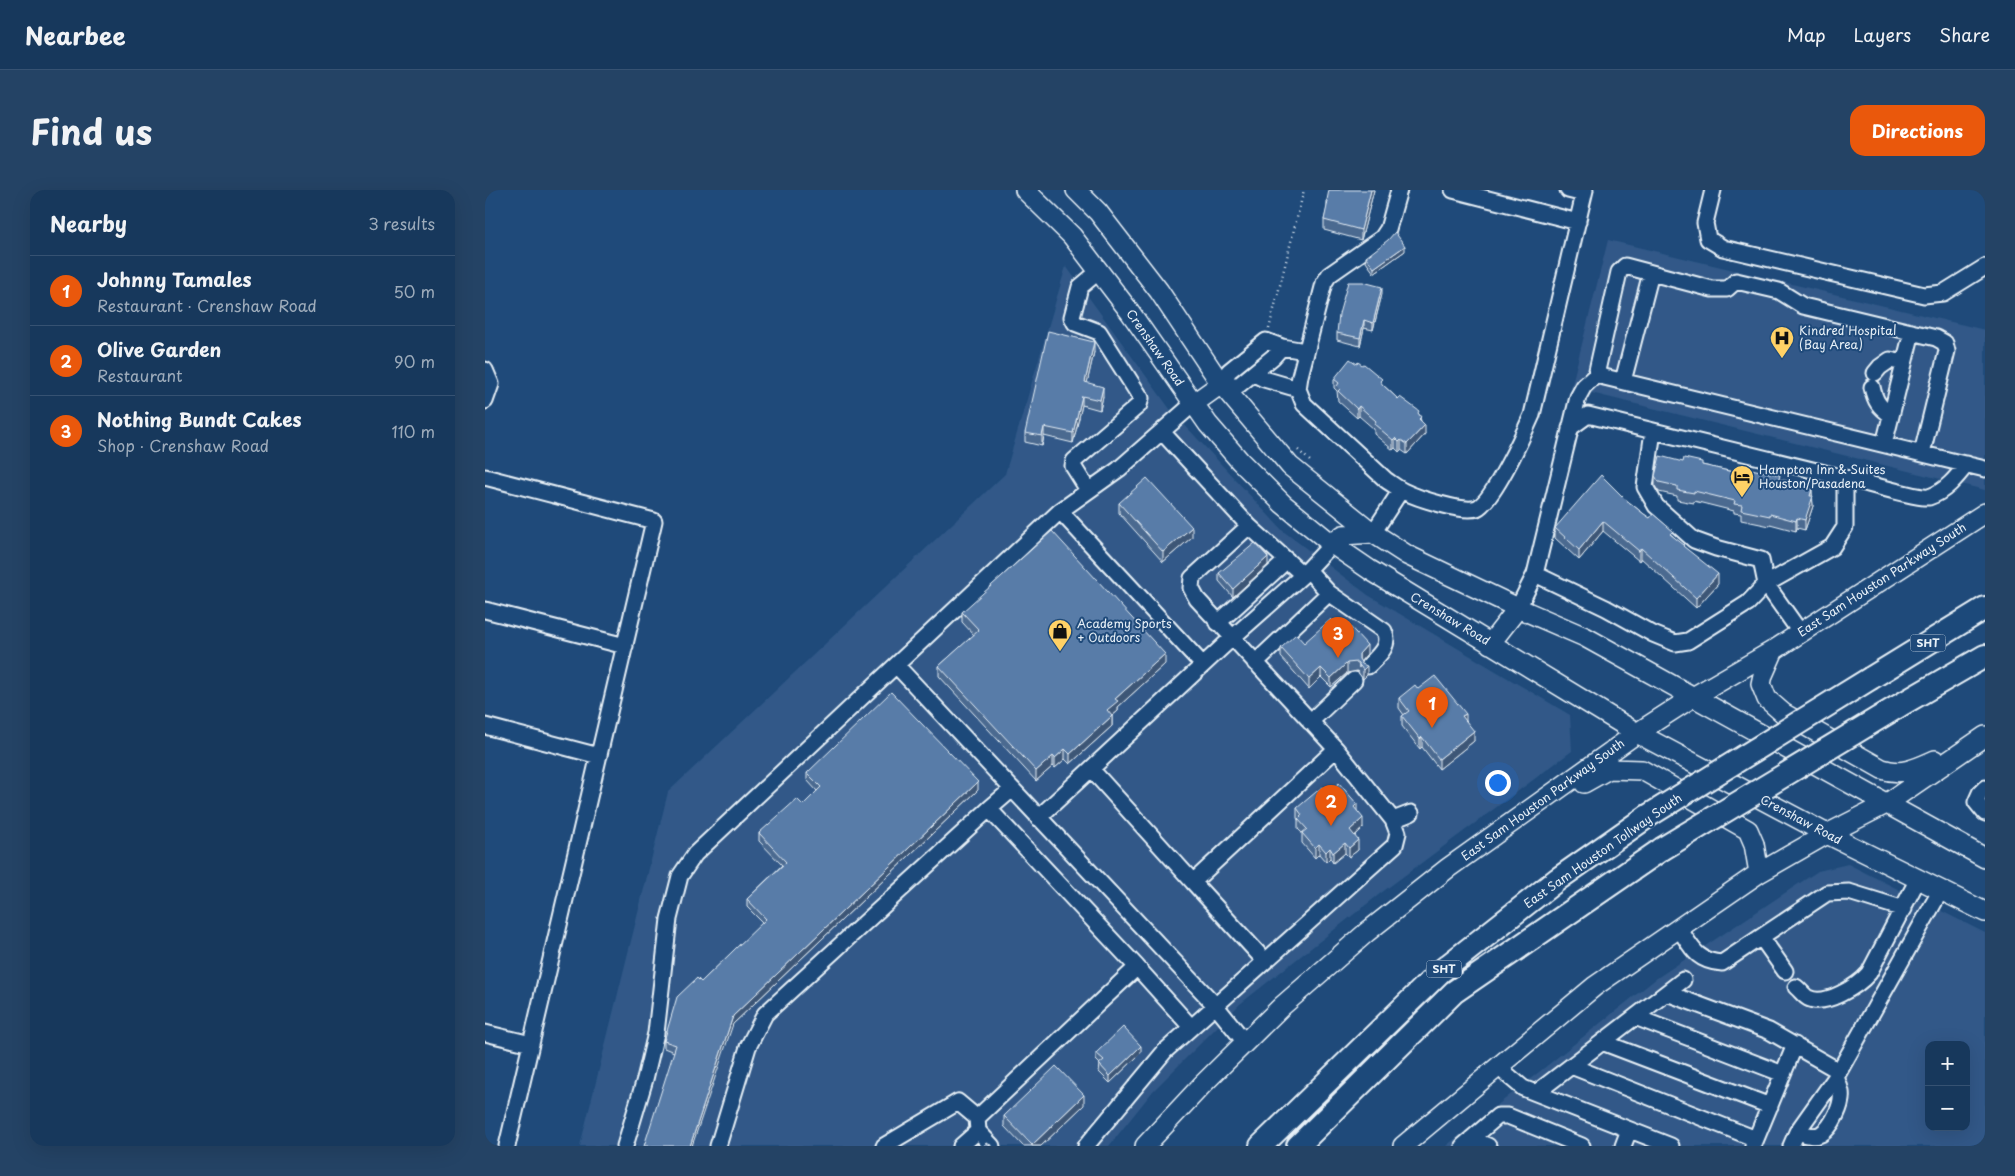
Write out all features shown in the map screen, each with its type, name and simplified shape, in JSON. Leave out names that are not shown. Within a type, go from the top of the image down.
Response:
[{"type":"highway","name":"East Sam Houston Tollway South","points":[[1261,1146],[1440,972],[1558,879],[1648,816],[1985,608]]},
{"type":"highway","name":"SHT","points":[[1298,1146],[1454,992],[1663,849],[1985,656]]},
{"type":"main road","name":"Crenshaw Road","points":[[1025,190],[1072,236],[1130,312],[1193,404],[1240,461],[1283,504],[1332,544],[1370,570],[1489,644],[1637,733],[1827,834],[1985,912]]},
{"type":"main road","points":[[1076,190],[1098,212],[1159,291],[1221,384],[1290,466],[1373,533],[1407,555],[1518,608],[1585,637],[1985,858]]},
{"type":"main road","points":[[1193,404],[1221,384]]},
{"type":"main road","name":"East Sam Houston Parkway South","points":[[1145,1146],[1203,1084],[1281,1007],[1367,932],[1448,868],[1637,733],[1693,697],[1774,650],[1985,513]]},
{"type":"main road","points":[[1332,544],[1343,535],[1373,533]]},
{"type":"main road","points":[[1489,644],[1518,608]]},
{"type":"main road","points":[[1774,650],[1761,684],[1767,699],[1783,714],[1882,769],[1893,773],[1908,772],[1967,747]]},
{"type":"main road","points":[[1403,1146],[1595,986],[1759,873],[1827,834],[1886,804],[1985,736]]},
{"type":"main road","points":[[1518,818],[1609,770],[1642,770],[1748,830],[1754,844],[1759,873]]},
{"type":"lane","points":[[1399,190],[1388,229],[1381,238],[1329,275],[1324,283],[1305,351],[1298,389],[1304,404],[1386,480],[1401,490],[1417,496],[1469,510],[1479,507],[1489,498],[1523,436],[1532,415],[1585,192],[1568,190]]},
{"type":"lane","points":[[1453,190],[1578,222]]},
{"type":"lane","points":[[1713,190],[1705,223],[1708,239],[1723,248],[1924,295],[1943,292],[1985,267]]},
{"type":"lane","points":[[1518,608],[1535,574],[1570,428],[1583,386],[1596,375],[1619,272],[1625,266],[1712,289],[1727,289],[1736,281],[1779,291],[1803,306],[1937,338],[1945,344],[1947,351],[1922,453]]},
{"type":"lane","points":[[1088,490],[1073,466],[1074,461],[1139,405],[1141,398],[1099,332],[1075,323],[1072,317],[1081,287],[1099,271]]},
{"type":"lane","points":[[1623,381],[1651,273]]},
{"type":"lane","points":[[1884,444],[1912,332]]},
{"type":"lane","points":[[1282,347],[1254,374],[1239,385],[1221,384],[1229,371],[1266,340],[1282,347],[1305,351]]},
{"type":"lane","points":[[1891,416],[1880,408],[1874,398],[1874,380],[1880,367],[1889,360],[1905,363]]},
{"type":"lane","points":[[485,370],[491,384],[485,401]]},
{"type":"lane","points":[[1254,374],[1264,379],[1298,389]]},
{"type":"lane","points":[[1596,375],[1985,469]]},
{"type":"lane","points":[[625,1146],[645,1079],[656,1033],[669,919],[680,876],[695,854],[1060,511],[1119,469],[1193,404]]},
{"type":"lane","points":[[1570,428],[1588,415],[1896,490],[1911,496],[1928,497],[1942,490],[1954,480],[1967,464]]},
{"type":"lane","points":[[1653,431],[1645,487],[1656,506],[1694,540],[1761,560],[1766,584],[1800,632]]},
{"type":"lane","points":[[1163,432],[1249,526],[1287,560],[1329,593],[1384,631],[1387,636],[1384,649],[1368,666]]},
{"type":"lane","points":[[485,477],[511,482],[654,521],[507,1146]]},
{"type":"lane","points":[[1535,574],[1607,608],[1653,634],[1675,643],[1688,641],[1748,603],[1766,584],[1832,547],[1845,527],[1845,478]]},
{"type":"lane","points":[[1373,533],[1401,490]]},
{"type":"lane","points":[[1060,511],[1203,665]]},
{"type":"lane","points":[[1086,1146],[1165,1051],[1395,845],[1398,833],[1393,820],[1336,749],[1218,623],[1191,588],[1192,578],[1249,526]]},
{"type":"lane","points":[[1038,818],[1305,573],[1332,544]]},
{"type":"lane","points":[[1218,623],[1287,560]]},
{"type":"lane","points":[[1255,663],[1329,593]]},
{"type":"lane","points":[[485,610],[625,646]]},
{"type":"lane","points":[[896,665],[1011,790],[1215,1005],[1245,1042]]},
{"type":"lane","points":[[1310,722],[1354,680]]},
{"type":"lane","points":[[485,726],[599,756]]},
{"type":"lane","points":[[1193,882],[1336,749]]},
{"type":"lane","points":[[1091,769],[1265,961]]},
{"type":"lane","points":[[1985,788],[1979,793],[1976,802],[1985,812]]},
{"type":"lane","points":[[717,1146],[748,1048],[765,1014],[1011,790]]},
{"type":"lane","points":[[989,809],[1191,1027]]},
{"type":"lane","points":[[1393,820],[1411,813]]},
{"type":"lane","points":[[1796,987],[1807,998],[1821,1001],[1839,995],[1864,980],[1904,909],[1918,879]]},
{"type":"lane","points":[[1794,1139],[1838,1074],[1941,890]]},
{"type":"lane","points":[[1679,928],[1694,951],[1707,962],[1722,963],[1827,893],[1849,892],[1904,909]]},
{"type":"lane","points":[[1761,937],[1785,971]]},
{"type":"lane","points":[[961,1146],[978,1125],[1137,967]]},
{"type":"lane","points":[[1535,1093],[1683,980]]},
{"type":"lane","points":[[1667,993],[1769,1031],[1795,1045],[1838,1074],[1841,1094],[1839,1109],[1831,1123],[1820,1134],[1794,1139]]},
{"type":"lane","points":[[1635,1017],[1783,1074]]},
{"type":"lane","points":[[485,1033],[531,1044]]},
{"type":"lane","points":[[1602,1042],[1770,1106]]},
{"type":"lane","points":[[1571,1066],[1755,1142],[1795,1045]]},
{"type":"lane","points":[[1498,1067],[1523,1088],[1671,1146]]},
{"type":"lane","points":[[884,1146],[958,1102],[978,1125],[992,1146]]},
{"type":"lane","points":[[1467,1143],[1498,1116],[1507,1116],[1581,1146]]},
{"type":"lane","points":[[1623,1146],[1629,1130]]},
{"type":"lane","points":[[1467,1143],[1488,1146]]},
{"type":"path","points":[[1266,340],[1303,190]]},
{"type":"path","points":[[1293,445],[1313,464]]},
{"type":"shaded area","name":"Kindred Hospital (Bay Area)","points":[[1608,240],[1985,330],[1985,490],[1571,388]]},
{"type":"shaded area","points":[[1066,266],[1170,409],[1283,531],[1368,595],[1570,715],[1572,751],[1381,893],[1240,1004],[1153,1091],[1109,1146],[580,1146],[668,792],[1005,474]]},
{"type":"shaded area","points":[[1848,864],[1985,933],[1985,1146],[1446,1146],[1657,978],[1818,871]]},
{"type":"building","points":[[1329,190],[1371,190],[1361,230],[1324,220]]},
{"type":"building","points":[[1395,232],[1405,246],[1374,268],[1366,257]]},
{"type":"building","points":[[1348,282],[1363,282],[1382,287],[1373,323],[1364,320],[1360,338],[1337,333],[1339,314]]},
{"type":"building","points":[[1048,331],[1094,342],[1085,382],[1103,387],[1100,400],[1082,396],[1073,433],[1044,427],[1042,436],[1025,433]]},
{"type":"building","points":[[1350,359],[1357,364],[1358,362],[1362,365],[1364,364],[1382,379],[1380,381],[1383,385],[1398,399],[1400,397],[1419,411],[1418,413],[1421,417],[1419,419],[1425,425],[1407,444],[1401,440],[1399,442],[1395,438],[1393,440],[1374,424],[1376,421],[1359,406],[1357,409],[1338,391],[1340,389],[1337,386],[1339,383],[1334,379]]},
{"type":"building","name":"Hampton Inn & Suites Houston/Pasadena","points":[[1660,456],[1683,462],[1684,458],[1702,462],[1702,465],[1742,474],[1742,471],[1750,473],[1751,469],[1780,475],[1779,479],[1798,483],[1798,486],[1812,489],[1810,496],[1813,496],[1805,520],[1797,518],[1796,521],[1770,514],[1770,516],[1741,510],[1742,505],[1734,504],[1735,501],[1694,491],[1694,493],[1677,490],[1677,486],[1659,482],[1655,476]]},
{"type":"building","points":[[1601,475],[1625,499],[1644,514],[1650,518],[1653,514],[1673,531],[1670,534],[1683,546],[1718,574],[1696,598],[1641,548],[1639,551],[1603,521],[1579,550],[1555,528]]},
{"type":"building","points":[[1147,478],[1192,527],[1163,552],[1119,503]]},
{"type":"building","name":"Academy Sports + Outdoors","points":[[1052,531],[1165,654],[1115,699],[1118,701],[1107,710],[1112,716],[1070,754],[1065,749],[1055,758],[1053,756],[1036,771],[939,666],[979,630],[962,612]]},
{"type":"building","points":[[1255,543],[1268,557],[1233,589],[1219,573]]},
{"type":"building","points":[[1331,619],[1338,626],[1344,620],[1367,645],[1359,654],[1359,659],[1362,664],[1367,666],[1363,670],[1357,662],[1347,663],[1331,678],[1321,668],[1309,679],[1281,648],[1296,634],[1304,643]]},
{"type":"building","points":[[1435,676],[1466,714],[1462,716],[1474,731],[1439,759],[1402,716],[1409,711],[1399,698],[1415,685],[1418,689]]},
{"type":"building","points":[[891,692],[978,782],[733,1016],[690,1146],[644,1146],[676,1045],[664,1041],[677,997],[697,978],[701,982],[766,919],[747,899],[786,862],[759,833],[797,799],[803,805],[821,787],[807,773]]},
{"type":"building","points":[[1339,783],[1357,804],[1354,807],[1363,818],[1350,830],[1358,840],[1349,848],[1345,843],[1333,853],[1330,848],[1326,852],[1319,844],[1315,848],[1302,833],[1307,829],[1298,819],[1302,815],[1297,808],[1322,787],[1328,793]]},
{"type":"building","points":[[1123,1027],[1141,1046],[1110,1076],[1099,1064],[1104,1060],[1096,1053]]},
{"type":"building","points":[[1056,1066],[1084,1095],[1032,1145],[1004,1116]]},
{"type":"place","name":"Kindred Hospital (Bay Area)","points":[[1782,359]]},
{"type":"place","name":"Hampton Inn & Suites Houston/Pasadena","points":[[1742,498]]},
{"type":"place","name":"Academy Sports + Outdoors","points":[[1060,652]]},
{"type":"place","name":"Nothing Bundt Cakes","points":[[1338,658]]},
{"type":"place","name":"Johnny Tamales","points":[[1432,728]]},
{"type":"place","name":"Olive Garden","points":[[1331,826]]}]
